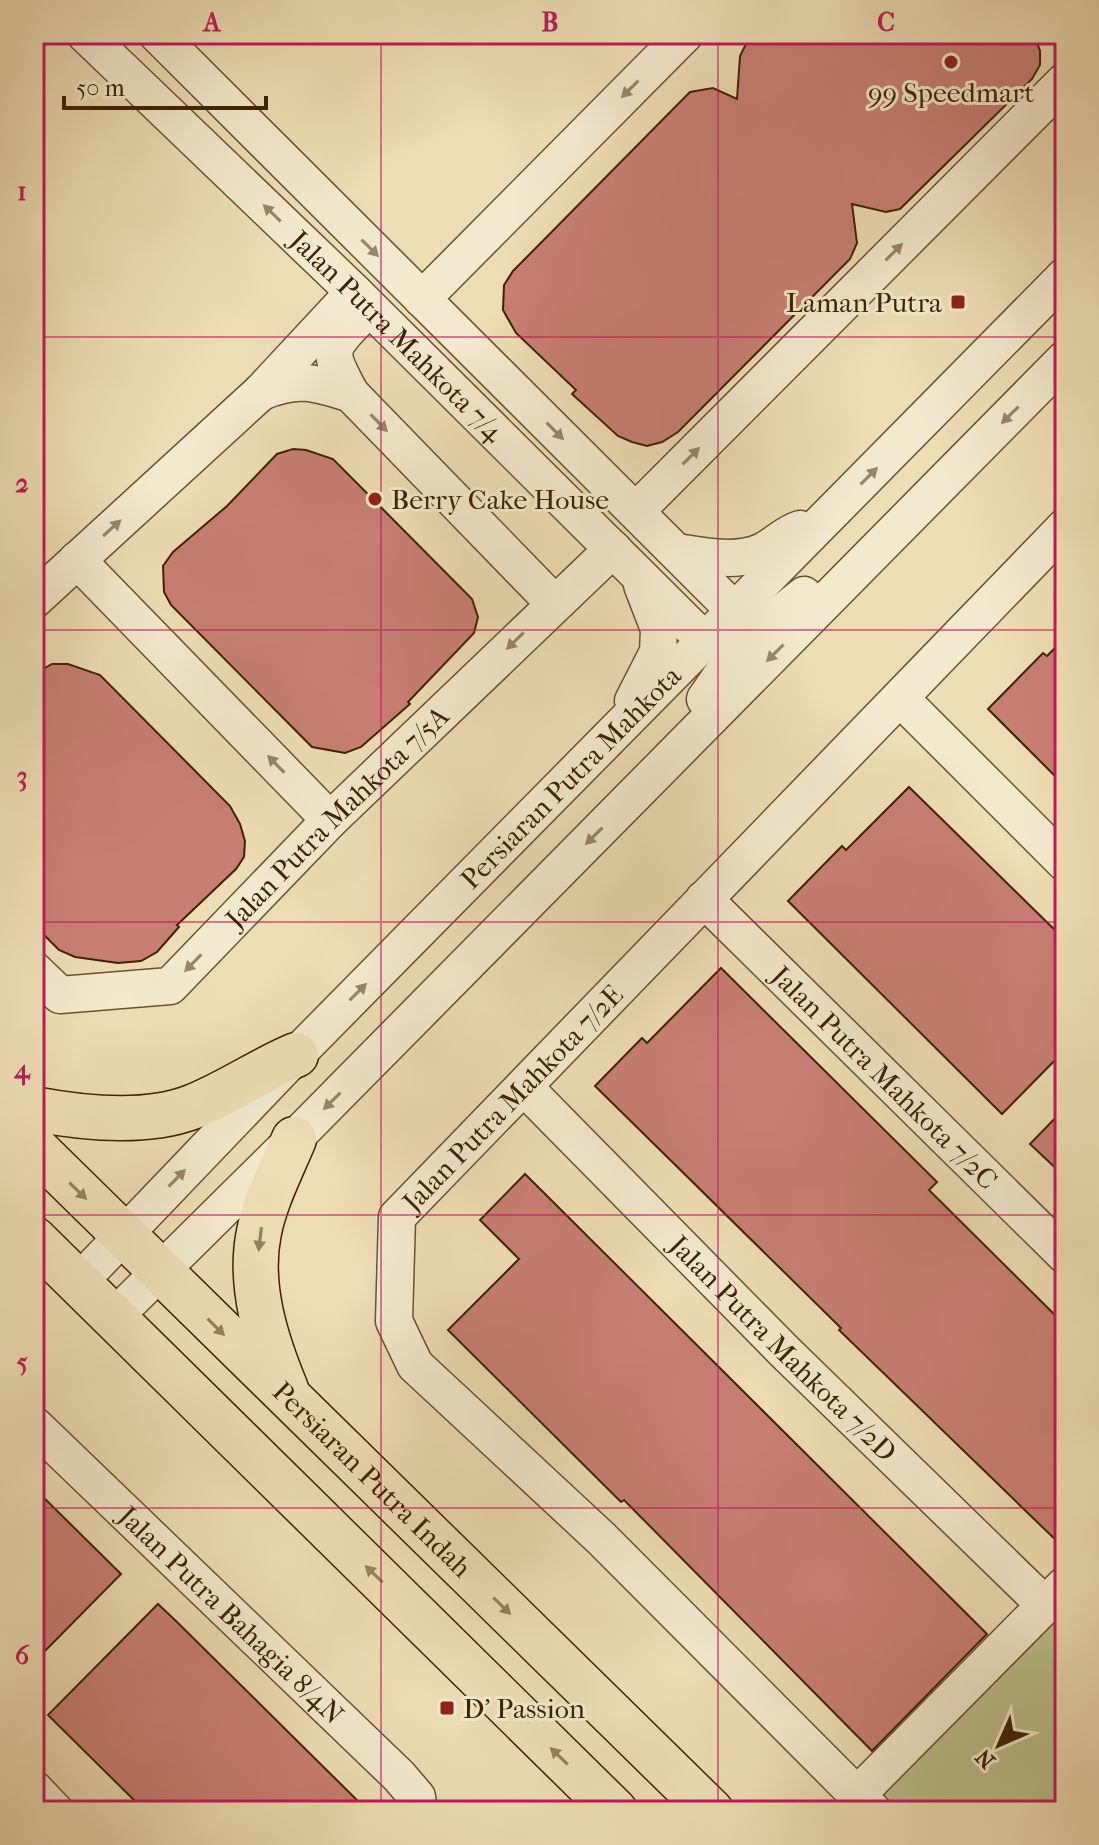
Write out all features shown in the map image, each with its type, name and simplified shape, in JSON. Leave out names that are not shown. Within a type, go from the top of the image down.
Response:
[{"type":"main road","points":[[34,1109],[78,1117],[140,1117],[189,1109],[296,1055]]},
{"type":"main road","points":[[292,1402],[271,1352],[258,1298],[257,1266],[259,1232],[294,1139]]},
{"type":"main road","name":"Persiaran Putra Indah","points":[[34,1147],[711,1811]]},
{"type":"main road","points":[[34,1239],[614,1811]]},
{"type":"street","name":"Jalan Putra Mahkota 7/4","points":[[85,34],[362,300],[706,642]]},
{"type":"street","name":"Jalan Putra Mahkota 7/4","points":[[157,34],[677,552],[740,628]]},
{"type":"street","points":[[422,299],[685,34]]},
{"type":"street","points":[[636,511],[1065,81]]},
{"type":"street","points":[[649,781],[670,738],[710,693],[740,628],[825,521],[1065,276]]},
{"type":"street","points":[[34,600],[362,300]]},
{"type":"street","points":[[362,300],[334,350],[333,361],[351,394],[554,603]]},
{"type":"street","name":"Persiaran Putra Mahkota","points":[[113,1318],[1065,359]]},
{"type":"street","points":[[261,392],[280,384],[311,382],[351,394]]},
{"type":"street","points":[[677,552],[745,557],[764,551],[787,533],[825,521]]},
{"type":"street","name":"Jalan Putra Mahkota 7/2E","points":[[865,1803],[602,1539],[415,1365],[394,1321],[397,1217],[901,699],[1055,536]]},
{"type":"street","points":[[706,642],[740,628],[850,559],[869,558]]},
{"type":"street","points":[[77,560],[330,820]]},
{"type":"street","points":[[624,560],[647,594],[659,629],[658,652],[624,725]]},
{"type":"street","name":"Jalan Putra Mahkota 7/5A","points":[[34,970],[60,995],[170,986],[330,820],[554,603],[624,560]]},
{"type":"street","name":"Persiaran Putra Mahkota","points":[[78,1283],[296,1055],[706,642]]},
{"type":"street","points":[[901,699],[1065,863]]},
{"type":"street","name":"Jalan Putra Mahkota 7/2C","points":[[704,899],[1065,1255]]},
{"type":"street","name":"Jalan Putra Mahkota 7/2D","points":[[524,1087],[784,1351],[1055,1595]]},
{"type":"street","name":"Jalan Putra Bahagia 8/4N","points":[[34,1425],[399,1776],[417,1797],[419,1811]]},
{"type":"street","points":[[865,1803],[1055,1595]]},
{"type":"street","points":[[34,1789],[55,1811]]},
{"type":"green space","points":[[1065,1598],[1065,1811],[889,1811],[872,1794]]},
{"type":"building","points":[[751,34],[1034,34],[1040,51],[1040,65],[1032,79],[900,209],[886,212],[852,204],[857,243],[850,259],[678,432],[662,442],[647,446],[632,442],[618,436],[572,394],[576,390],[516,333],[503,310],[504,285],[513,271],[690,92],[713,88],[737,99],[740,56]]},
{"type":"building","points":[[293,449],[333,459],[472,599],[478,617],[474,633],[408,702],[410,704],[361,747],[345,753],[312,747],[171,605],[164,592],[163,566],[173,552],[227,506],[277,454]]},
{"type":"building","points":[[1065,638],[1065,786],[988,709],[1043,653],[1047,656]]},
{"type":"building","points":[[52,664],[68,664],[100,675],[230,806],[240,824],[245,841],[244,857],[236,869],[177,925],[179,927],[157,952],[141,961],[118,963],[75,957],[59,950],[34,925],[34,674]]},
{"type":"building","points":[[909,787],[1065,940],[1065,1050],[1002,1114],[788,901],[842,846],[846,850]]},
{"type":"building","points":[[721,968],[937,1182],[929,1190],[1065,1325],[1065,1549],[839,1330],[841,1328],[595,1086],[642,1038],[647,1043]]},
{"type":"building","points":[[1065,1108],[1065,1177],[1030,1144]]},
{"type":"building","points":[[525,1174],[987,1634],[872,1751],[624,1500],[621,1502],[448,1330],[519,1259],[480,1220]]},
{"type":"building","points":[[34,1488],[121,1574],[34,1662]]},
{"type":"building","points":[[158,1604],[368,1811],[145,1811],[48,1715]]},
{"type":"place","name":"99 Speedmart","points":[[951,62]]},
{"type":"place","name":"Laman Putra","points":[[958,302]]},
{"type":"place","name":"Berry Cake House","points":[[375,499]]},
{"type":"place","name":"D' Passion","points":[[447,1708]]}]
